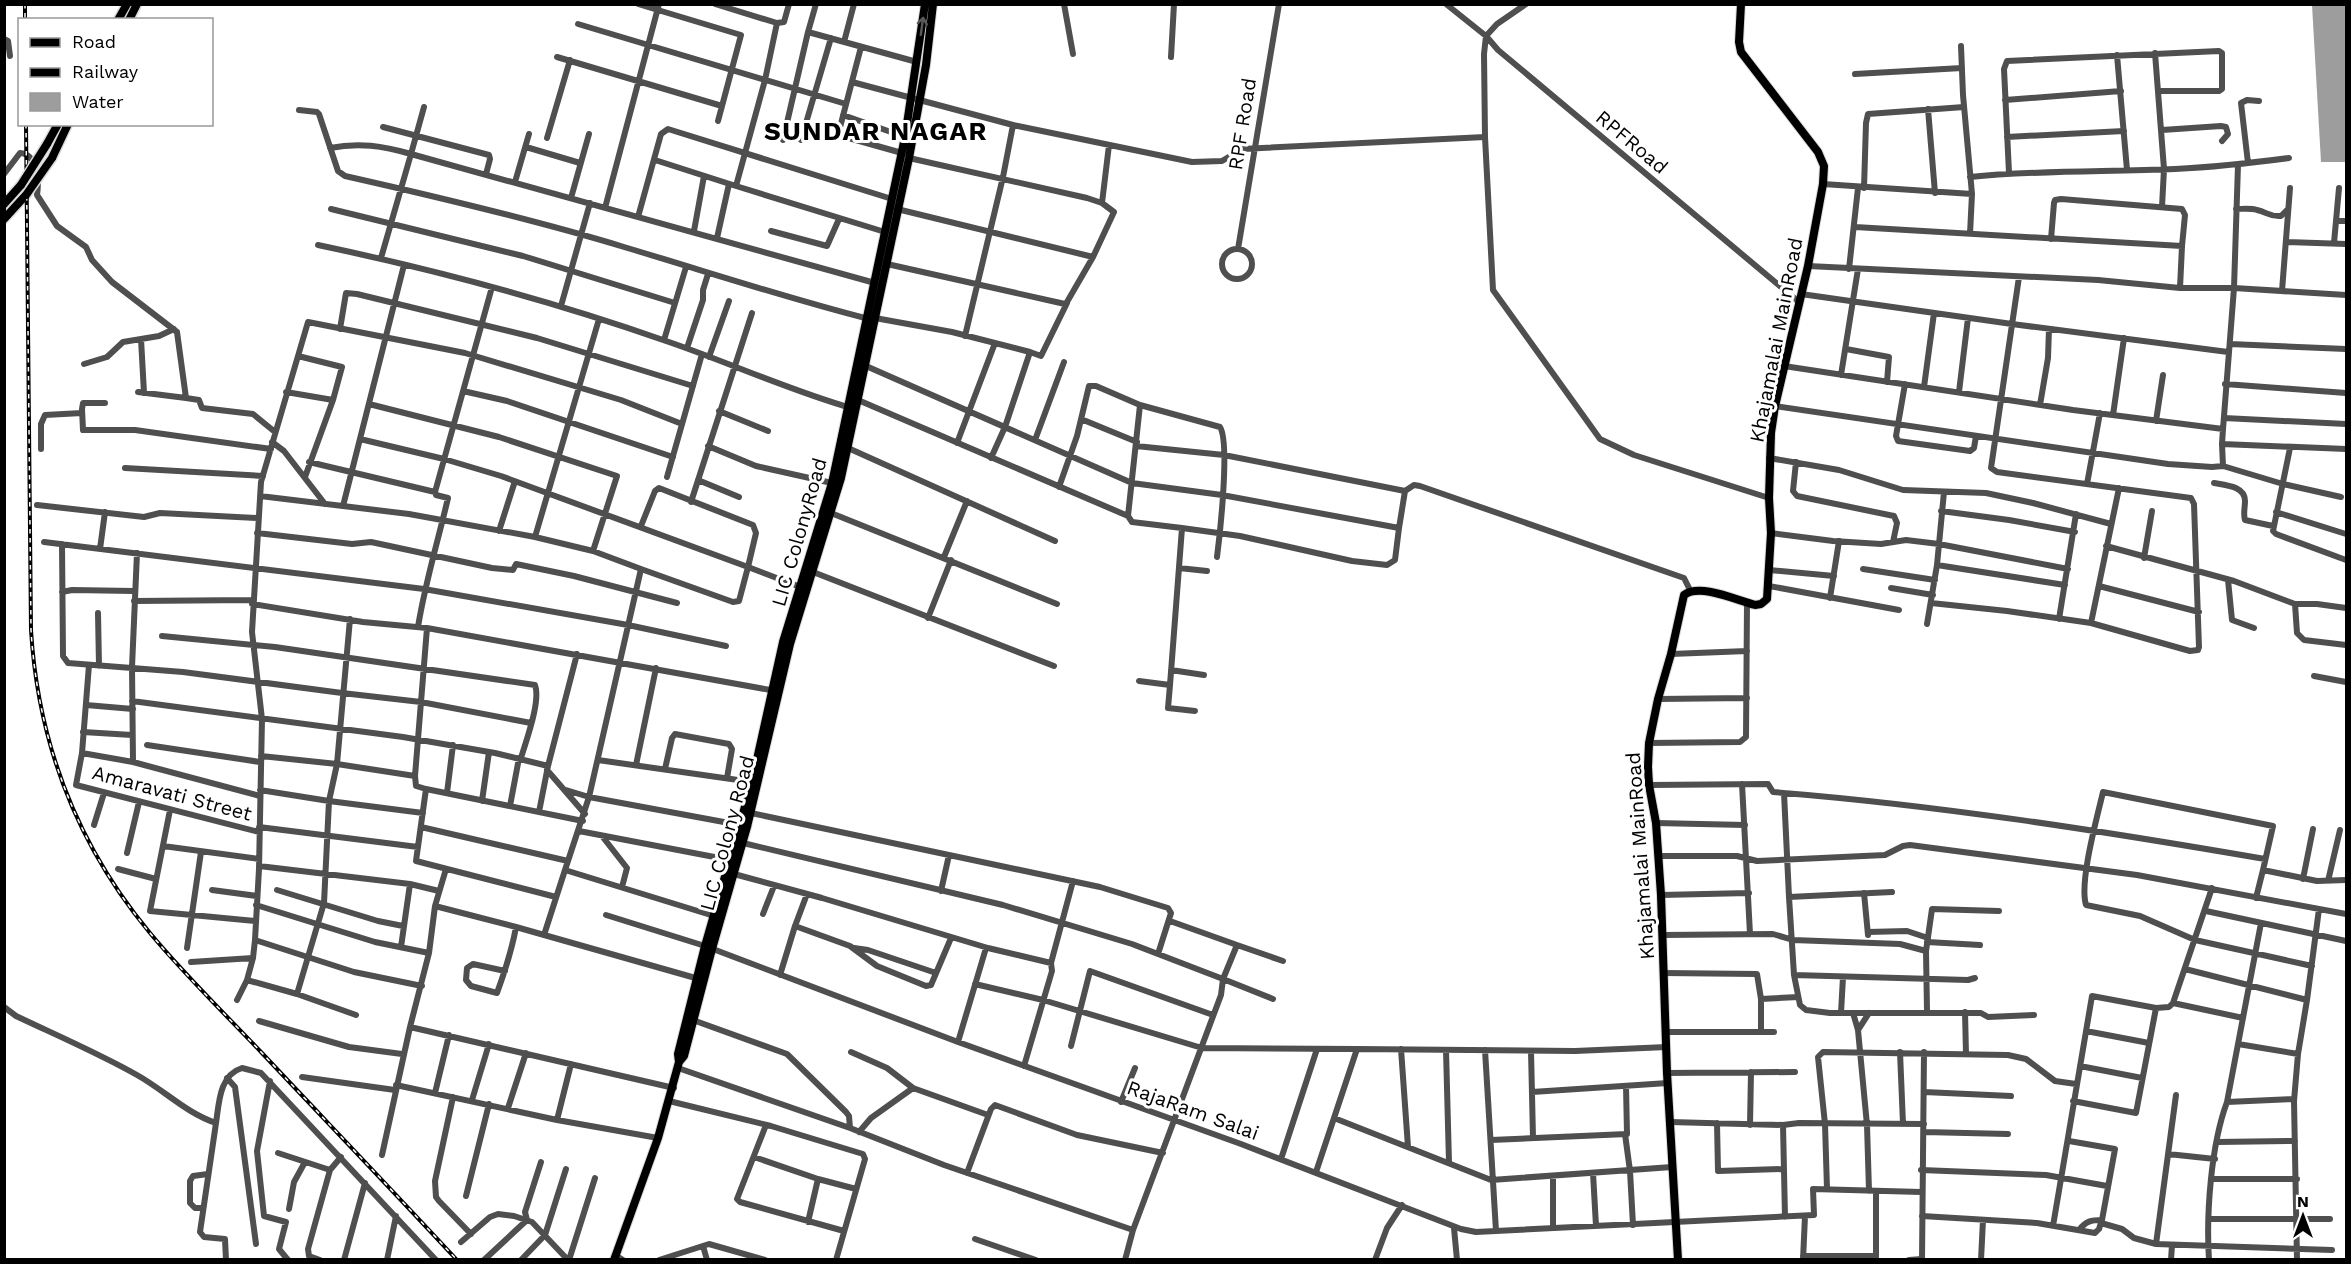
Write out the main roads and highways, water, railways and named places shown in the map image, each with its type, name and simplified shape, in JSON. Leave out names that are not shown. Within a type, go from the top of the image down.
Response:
[{"type":"highway","points":[[119,18],[127,4]]},
{"type":"highway","points":[[130,18],[137,4]]},
{"type":"highway","points":[[4,204],[21,185],[57,126]]},
{"type":"highway","points":[[4,219],[26,195],[52,158],[67,126]]},
{"type":"main road","name":"LIC ColonyRoad","points":[[614,1257],[674,1088],[679,1065],[678,1054],[690,1019],[714,916],[730,860],[746,819],[752,782],[787,643],[830,510],[832,483],[853,408],[897,209],[915,100],[917,62],[925,4]]},
{"type":"main road","name":"LIC ColonyRoad","points":[[853,408],[858,400],[866,366],[875,283],[883,269],[885,232],[905,155],[905,136],[926,65],[933,4]]},
{"type":"main road","name":"Khajamalai MainRoad","points":[[1678,1260],[1667,1073],[1659,856],[1649,785],[1649,743],[1684,595],[1690,590],[1704,590],[1747,603],[1761,604],[1767,600],[1771,533],[1769,458],[1775,406],[1808,266],[1823,184],[1824,166],[1818,152],[1742,52],[1739,42],[1741,4]]},
{"type":"main road","points":[[804,589],[813,572],[848,448],[853,408]]},
{"type":"main road","name":"LIC Colony Road","points":[[708,948],[734,874],[776,691]]},
{"type":"water","points":[[2312,5],[2346,5],[2346,162],[2321,162]]},
{"type":"railway","points":[[25,4],[25,18]]},
{"type":"railway","points":[[26,126],[31,630],[42,713],[52,752],[66,791],[82,828],[102,864],[124,899],[150,933],[457,1260]]},
{"type":"district","name":"SUNDAR NAGAR","points":[[876,131]]}]
